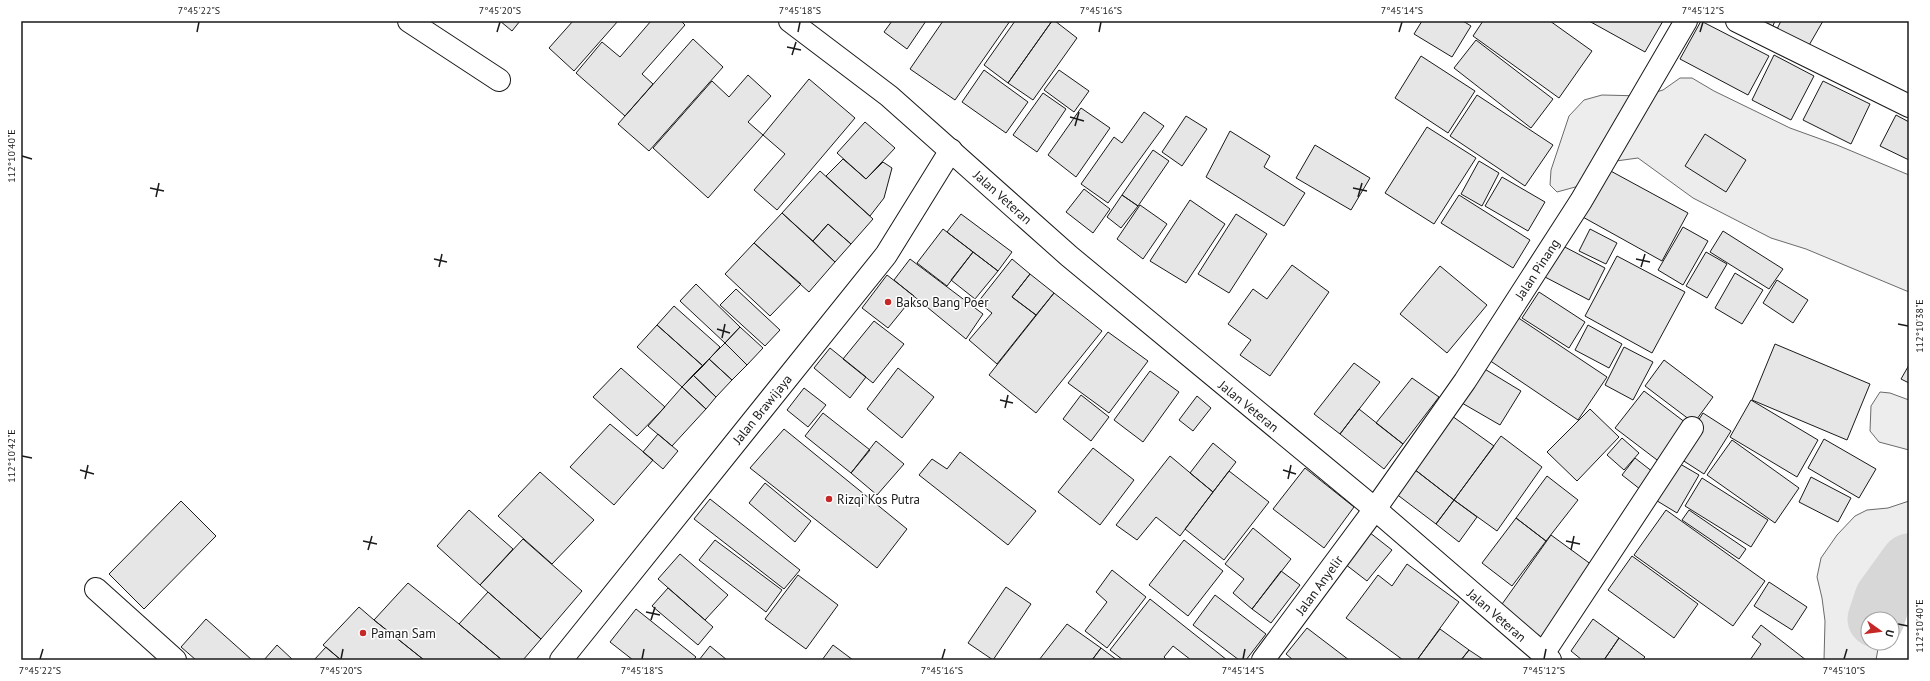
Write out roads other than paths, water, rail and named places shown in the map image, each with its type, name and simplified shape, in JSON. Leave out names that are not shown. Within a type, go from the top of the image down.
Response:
[{"type":"main road","points":[[409,21],[499,80]]},
{"type":"main road","name":"Jalan Veteran","points":[[790,21],[888,96],[951,150],[1069,256],[1374,509],[1547,657]]},
{"type":"main road","name":"Jalan Pinang","points":[[1374,509],[1466,381],[1581,201],[1686,21]]},
{"type":"main road","points":[[1737,21],[1909,106]]},
{"type":"main road","name":"Jalan Brawijaya","points":[[561,660],[886,255],[951,150]]},
{"type":"main road","points":[[1547,657],[1692,428]]},
{"type":"main road","name":"Jalan Anyelir","points":[[1264,660],[1374,509]]},
{"type":"main road","points":[[96,589],[175,660]]},
{"type":"waterway","points":[[1879,611],[1883,598],[1909,562]]},
{"type":"place","name":"Bakso Bang Poer","points":[[888,302]]},
{"type":"place","name":"Rizqi Kos Putra","points":[[829,499]]},
{"type":"place","name":"Paman Sam","points":[[363,633]]}]
